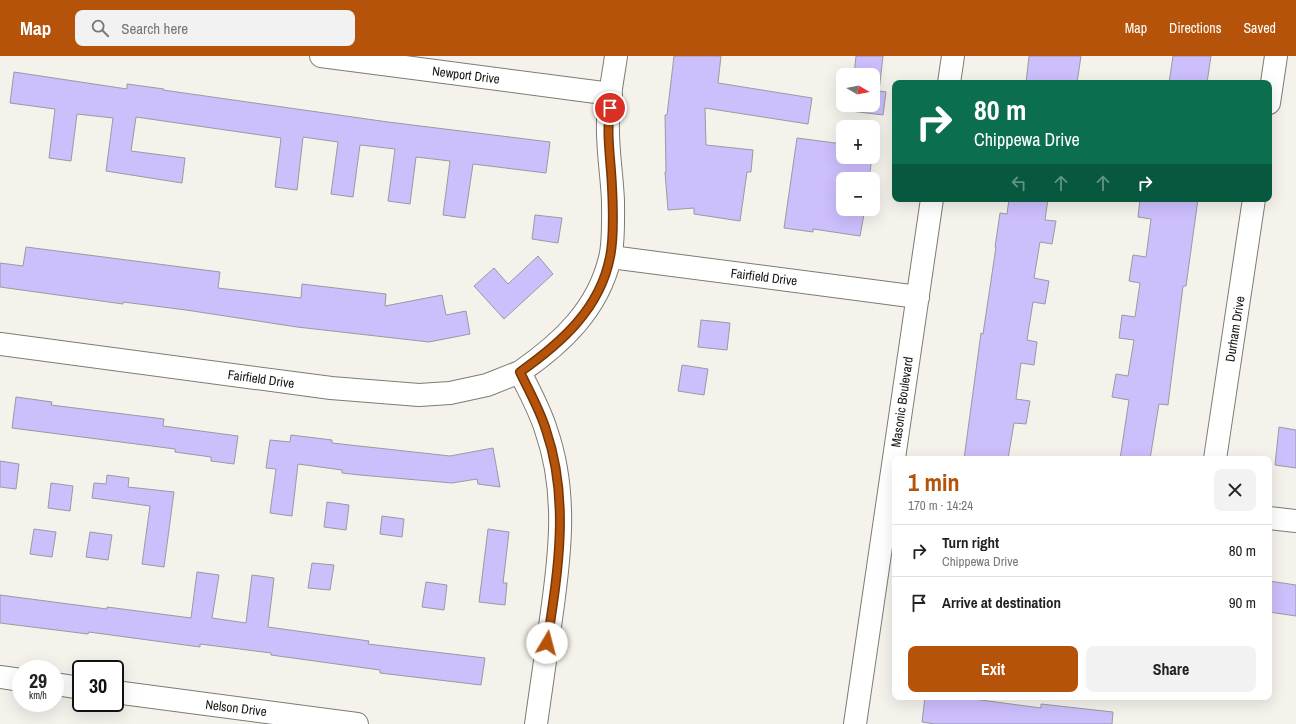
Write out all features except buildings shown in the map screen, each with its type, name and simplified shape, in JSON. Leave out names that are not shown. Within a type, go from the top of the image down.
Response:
[{"type":"street","name":"Newport Drive","points":[[321,56],[611,94]]},
{"type":"street","name":"Fairfield Drive","points":[[0,344],[332,388],[419,395],[450,393],[487,385],[520,372],[569,333],[582,317],[602,284],[611,257],[613,202],[608,122],[616,56]]},
{"type":"street","points":[[949,80],[953,56]]},
{"type":"street","points":[[1272,83],[1276,56]]},
{"type":"street","name":"Masonic Boulevard","points":[[895,456],[932,202]]},
{"type":"street","name":"Durham Drive","points":[[1215,456],[1254,202]]},
{"type":"street","name":"Fairfield Drive","points":[[611,257],[918,297]]},
{"type":"street","points":[[520,372],[546,429],[558,478],[561,517],[561,539],[556,582],[536,724]]},
{"type":"street","name":"Masonic Boulevard","points":[[855,724],[892,473]]},
{"type":"street","points":[[1272,518],[1296,521]]},
{"type":"street","points":[[0,677],[12,679]]},
{"type":"street","name":"Nelson Drive","points":[[124,693],[357,724]]},
{"type":"route","points":[[547,643],[561,539],[560,496],[552,448],[546,429],[520,372],[569,333],[582,317],[602,284],[611,257],[613,202],[608,122],[610,108]]}]
